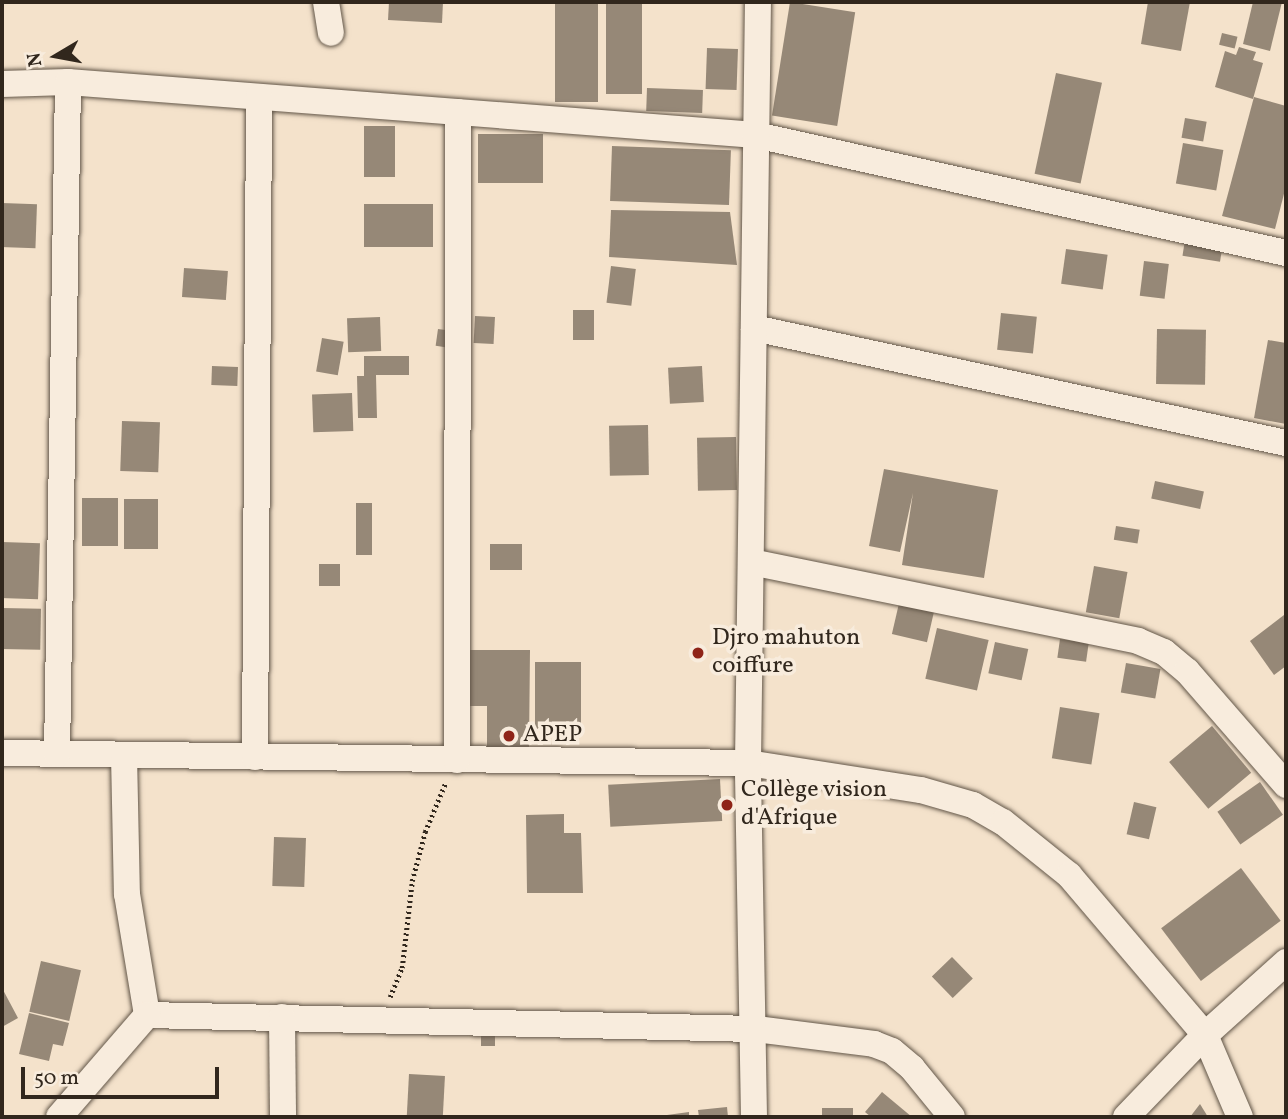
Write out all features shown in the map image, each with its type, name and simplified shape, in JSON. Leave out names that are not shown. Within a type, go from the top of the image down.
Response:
[{"type":"street","points":[[326,2],[331,33]]},
{"type":"street","points":[[754,1117],[756,1029],[748,763],[758,2]]},
{"type":"street","points":[[2,84],[68,82],[756,135],[1286,253]]},
{"type":"street","points":[[57,754],[68,82]]},
{"type":"street","points":[[255,757],[259,97]]},
{"type":"street","points":[[457,760],[458,113]]},
{"type":"street","points":[[754,328],[1286,443]]},
{"type":"street","points":[[751,562],[1138,641],[1164,652],[1187,671],[1286,785]]},
{"type":"street","points":[[2,753],[748,763],[921,790],[973,805],[1003,822],[1069,875],[1205,1035],[1240,1117]]},
{"type":"street","points":[[59,1117],[146,1015],[127,894],[124,755]]},
{"type":"street","points":[[1126,1117],[1205,1035],[1286,962]]},
{"type":"street","points":[[146,1015],[756,1029],[874,1044],[892,1051],[912,1068],[952,1117]]},
{"type":"street","points":[[282,1017],[283,1117]]},
{"type":"path","points":[[366,1018],[391,996],[402,968],[412,881],[425,832],[457,760]]},
{"type":"building","points":[[389,2],[443,2],[442,23],[388,20]]},
{"type":"building","points":[[555,2],[598,2],[598,102],[555,102]]},
{"type":"building","points":[[606,2],[642,2],[642,94],[606,94]]},
{"type":"building","points":[[790,2],[855,12],[837,126],[772,116]]},
{"type":"building","points":[[1148,2],[1190,2],[1181,51],[1141,44]]},
{"type":"building","points":[[1253,2],[1282,2],[1270,51],[1243,44]]},
{"type":"building","points":[[1222,33],[1238,37],[1235,49],[1219,45]]},
{"type":"building","points":[[1239,47],[1256,52],[1253,60],[1263,63],[1253,99],[1215,87],[1225,51],[1236,55]]},
{"type":"building","points":[[707,48],[738,49],[737,90],[706,89]]},
{"type":"building","points":[[1056,73],[1102,83],[1081,184],[1035,174]]},
{"type":"building","points":[[647,88],[703,90],[702,113],[646,111]]},
{"type":"building","points":[[1254,97],[1286,106],[1286,186],[1275,229],[1222,216]]},
{"type":"building","points":[[1185,118],[1207,122],[1203,142],[1182,138]]},
{"type":"building","points":[[364,126],[395,126],[395,177],[364,177]]},
{"type":"building","points":[[478,134],[543,134],[543,183],[478,183]]},
{"type":"building","points":[[1183,143],[1223,150],[1216,190],[1176,183]]},
{"type":"building","points":[[612,146],[731,150],[729,205],[610,201]]},
{"type":"building","points":[[2,203],[37,204],[35,248],[2,247]]},
{"type":"building","points":[[364,204],[433,204],[433,247],[364,247]]},
{"type":"building","points":[[611,210],[730,212],[737,265],[609,257]]},
{"type":"building","points":[[1185,240],[1223,246],[1220,262],[1182,256]]},
{"type":"building","points":[[1066,249],[1108,255],[1103,290],[1061,284]]},
{"type":"building","points":[[1144,261],[1169,264],[1165,299],[1140,296]]},
{"type":"building","points":[[611,266],[636,269],[631,306],[606,303]]},
{"type":"building","points":[[184,268],[228,271],[226,300],[182,297]]},
{"type":"building","points":[[573,310],[594,310],[594,340],[573,340]]},
{"type":"building","points":[[1001,313],[1037,317],[1033,354],[997,350]]},
{"type":"building","points":[[475,316],[495,317],[494,344],[474,343]]},
{"type":"building","points":[[380,317],[381,351],[348,352],[347,318]]},
{"type":"building","points":[[438,329],[453,331],[450,348],[436,346]]},
{"type":"building","points":[[1157,329],[1206,330],[1205,385],[1156,384]]},
{"type":"building","points":[[322,338],[344,342],[338,375],[316,371]]},
{"type":"building","points":[[1268,340],[1286,343],[1286,424],[1254,418]]},
{"type":"building","points":[[364,356],[409,356],[409,375],[376,375],[377,418],[358,418],[357,376],[364,376]]},
{"type":"building","points":[[212,366],[238,367],[237,386],[211,385]]},
{"type":"building","points":[[702,366],[704,402],[670,404],[668,368]]},
{"type":"building","points":[[352,393],[353,431],[313,432],[312,394]]},
{"type":"building","points":[[122,421],[160,422],[158,472],[120,471]]},
{"type":"building","points":[[648,425],[649,475],[610,476],[609,426]]},
{"type":"building","points":[[736,437],[737,490],[698,491],[697,438]]},
{"type":"building","points":[[884,469],[998,490],[984,578],[902,565],[913,493],[900,552],[869,546]]},
{"type":"building","points":[[1155,481],[1204,491],[1200,509],[1151,499]]},
{"type":"building","points":[[82,498],[118,498],[118,546],[82,546]]},
{"type":"building","points":[[124,499],[158,499],[158,549],[124,549]]},
{"type":"building","points":[[356,503],[372,503],[372,555],[356,555]]},
{"type":"building","points":[[1116,526],[1140,530],[1138,544],[1114,540]]},
{"type":"building","points":[[2,542],[40,543],[38,599],[2,598]]},
{"type":"building","points":[[490,544],[522,544],[522,570],[490,570]]},
{"type":"building","points":[[319,564],[340,564],[340,586],[319,586]]},
{"type":"building","points":[[1094,566],[1127,572],[1119,618],[1086,612]]},
{"type":"building","points":[[900,599],[935,607],[927,642],[892,634]]},
{"type":"building","points":[[2,608],[41,609],[40,650],[2,649]]},
{"type":"building","points":[[1284,615],[1286,666],[1274,675],[1250,641]]},
{"type":"building","points":[[937,628],[989,640],[977,691],[925,679]]},
{"type":"building","points":[[1060,639],[1089,643],[1086,662],[1057,658]]},
{"type":"building","points":[[995,642],[1028,649],[1022,680],[988,673]]},
{"type":"building","points":[[470,650],[530,650],[529,747],[487,747],[487,706],[469,706]]},
{"type":"building","points":[[535,662],[581,662],[581,730],[535,730]]},
{"type":"building","points":[[1126,663],[1160,669],[1155,699],[1121,693]]},
{"type":"building","points":[[1060,707],[1100,713],[1091,765],[1052,758]]},
{"type":"building","points":[[1212,726],[1251,773],[1208,809],[1169,762]]},
{"type":"building","points":[[720,779],[722,821],[610,827],[608,785]]},
{"type":"building","points":[[1260,782],[1283,815],[1240,845],[1217,812]]},
{"type":"building","points":[[1134,802],[1156,807],[1149,839],[1127,834]]},
{"type":"building","points":[[564,814],[564,833],[581,833],[583,893],[527,893],[526,815]]},
{"type":"building","points":[[274,837],[306,838],[304,887],[272,886]]},
{"type":"building","points":[[1241,868],[1281,921],[1201,981],[1161,928]]},
{"type":"building","points":[[952,957],[973,979],[953,998],[932,976]]},
{"type":"building","points":[[41,961],[81,970],[69,1021],[29,1012]]},
{"type":"building","points":[[2,988],[18,1018],[2,1027]]},
{"type":"building","points":[[29,1013],[69,1023],[63,1046],[53,1044],[49,1061],[19,1054]]},
{"type":"building","points":[[481,1029],[495,1029],[495,1046],[481,1046]]},
{"type":"building","points":[[409,1074],[445,1076],[443,1117],[407,1117]]},
{"type":"building","points":[[882,1092],[912,1117],[871,1117],[865,1112]]},
{"type":"building","points":[[1200,1104],[1208,1117],[1190,1117]]},
{"type":"building","points":[[727,1107],[728,1117],[699,1117],[698,1110]]},
{"type":"building","points":[[822,1108],[853,1108],[853,1117],[822,1117]]},
{"type":"building","points":[[689,1112],[689,1117],[667,1117],[667,1115]]},
{"type":"place","name":"Djro mahuton coiffure","points":[[698,653]]},
{"type":"place","name":"APEP","points":[[509,736]]},
{"type":"place","name":"Collège vision d'Afrique","points":[[727,805]]}]
